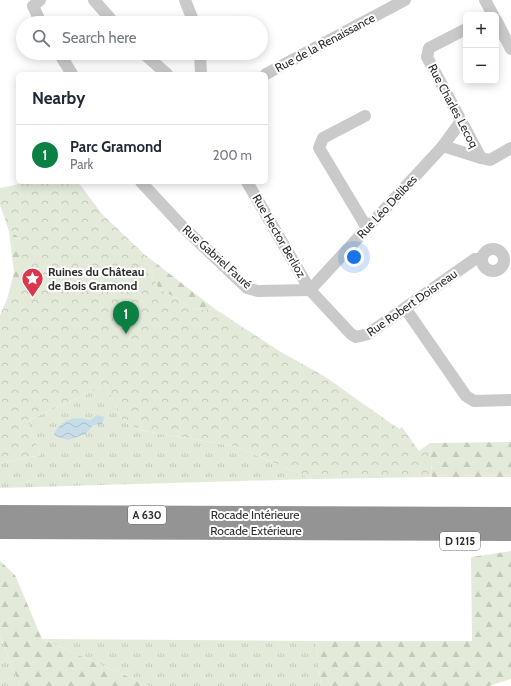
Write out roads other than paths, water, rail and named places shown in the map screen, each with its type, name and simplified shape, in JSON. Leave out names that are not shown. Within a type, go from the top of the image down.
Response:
[{"type":"highway","name":"Rocade Intérieure","points":[[0,514],[511,516]]},
{"type":"highway","name":"Rocade Extérieure","points":[[0,530],[511,532]]},
{"type":"highway","name":"D 1215","points":[[411,531],[432,541],[511,542]]},
{"type":"street","points":[[38,16],[33,6],[40,0]]},
{"type":"street","points":[[94,0],[108,16]]},
{"type":"street","points":[[184,0],[191,16]]},
{"type":"street","name":"Rue de la Renaissance","points":[[268,73],[405,0]]},
{"type":"street","points":[[485,0],[491,12]]},
{"type":"street","points":[[499,26],[511,49]]},
{"type":"street","name":"Rue Charles Lecoq","points":[[463,31],[429,48],[427,57],[481,158]]},
{"type":"street","points":[[63,60],[71,72]]},
{"type":"street","points":[[152,60],[165,72]]},
{"type":"street","points":[[200,60],[201,72]]},
{"type":"street","points":[[364,116],[323,138],[319,148],[367,228]]},
{"type":"street","name":"Rue Léo Delibes","points":[[310,290],[443,146],[461,121]]},
{"type":"street","name":"Rue Charles Lecoq","points":[[443,146],[490,160],[511,148]]},
{"type":"street","name":"Rue Gabriel Fauré","points":[[143,184],[182,226],[247,288],[258,292],[310,290]]},
{"type":"street","name":"Rue Hector Berlioz","points":[[248,184],[310,290]]},
{"type":"street","name":"Rue Robert Doisneau","points":[[310,290],[351,334],[356,336],[368,334],[475,259],[482,259]]},
{"type":"street","points":[[405,308],[466,396],[474,401],[511,400]]},
{"type":"water","points":[[98,415],[104,417],[102,426],[97,424],[92,426],[86,434],[68,440],[55,436],[54,433],[61,424],[69,420],[79,418],[90,420]]},
{"type":"place","name":"Ruines du Château de Bois Gramond","points":[[32,298]]},
{"type":"place","name":"Parc Gramond","points":[[126,334]]}]
